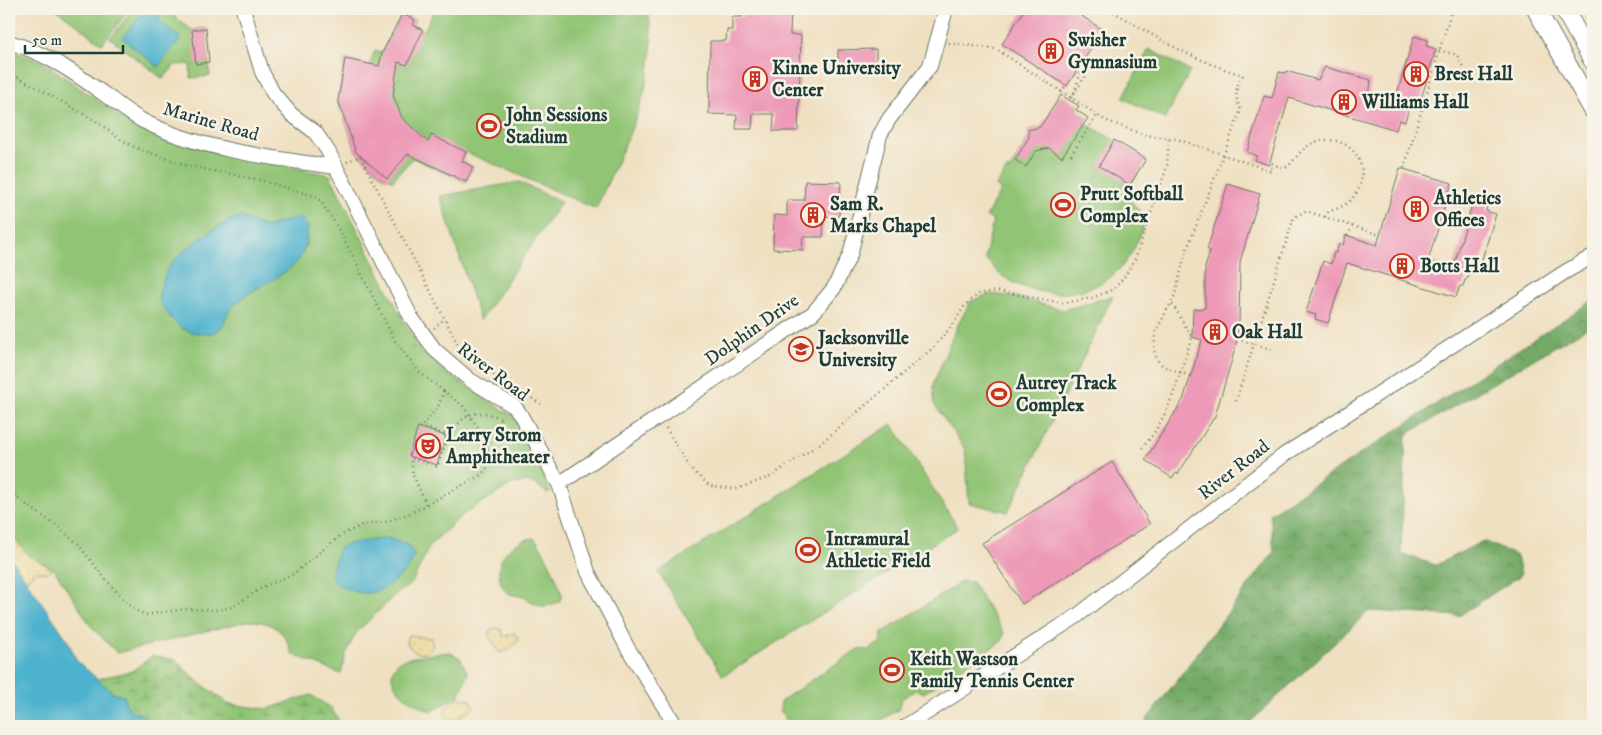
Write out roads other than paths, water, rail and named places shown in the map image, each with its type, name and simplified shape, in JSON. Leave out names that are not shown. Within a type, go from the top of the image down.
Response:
[{"type":"main road","points":[[1564,9],[1593,61]]},
{"type":"main road","points":[[1543,11],[1593,110]]},
{"type":"street","name":"River Road","points":[[243,9],[262,72],[273,93],[291,114],[314,132],[336,167],[424,339],[434,350],[470,380],[515,407],[558,484],[588,572],[627,647],[676,726]]},
{"type":"street","name":"Dolphin Drive","points":[[558,484],[813,313],[834,288],[850,255],[863,210],[880,135],[889,119],[930,66],[946,9]]},
{"type":"street","name":"Marine Road","points":[[9,42],[31,49],[62,64],[142,121],[182,138],[273,158],[336,167]]},
{"type":"street","name":"River Road","points":[[906,726],[1077,616],[1284,455],[1559,276],[1593,256]]},
{"type":"water","points":[[145,10],[157,11],[159,21],[181,38],[158,67],[122,38]]},
{"type":"water","points":[[240,217],[266,227],[295,218],[302,219],[308,227],[305,246],[301,255],[290,269],[247,295],[232,307],[217,332],[202,334],[185,330],[173,320],[158,298],[166,272],[181,254],[201,238],[232,219]]},
{"type":"water","points":[[388,538],[408,545],[414,554],[406,571],[397,579],[381,589],[367,593],[352,591],[335,583],[331,574],[339,548],[351,543]]},
{"type":"water","points":[[9,556],[67,639],[77,661],[113,693],[124,696],[128,707],[136,713],[144,715],[149,726],[9,726]]},
{"type":"place","name":"Swisher Gymnasium","points":[[1051,51]]},
{"type":"place","name":"Brest Hall","points":[[1416,74]]},
{"type":"place","name":"Kinne University Center","points":[[755,79]]},
{"type":"place","name":"Williams Hall","points":[[1344,102]]},
{"type":"place","name":"John Sessions Stadium","points":[[489,126]]},
{"type":"place","name":"Prutt Softball Complex","points":[[1063,205]]},
{"type":"place","name":"Athletics Offices","points":[[1416,209]]},
{"type":"place","name":"Sam R. Marks Chapel","points":[[813,215]]},
{"type":"place","name":"Botts Hall","points":[[1402,266]]},
{"type":"place","name":"Oak Hall","points":[[1215,332]]},
{"type":"place","name":"Jacksonville University","points":[[801,349]]},
{"type":"place","name":"Autrey Track Complex","points":[[999,394]]},
{"type":"place","name":"Larry Strom Amphitheater","points":[[428,446]]},
{"type":"place","name":"Intramural Athletic Field","points":[[808,550]]},
{"type":"place","name":"Keith Wastson Family Tennis Center","points":[[892,670]]}]
